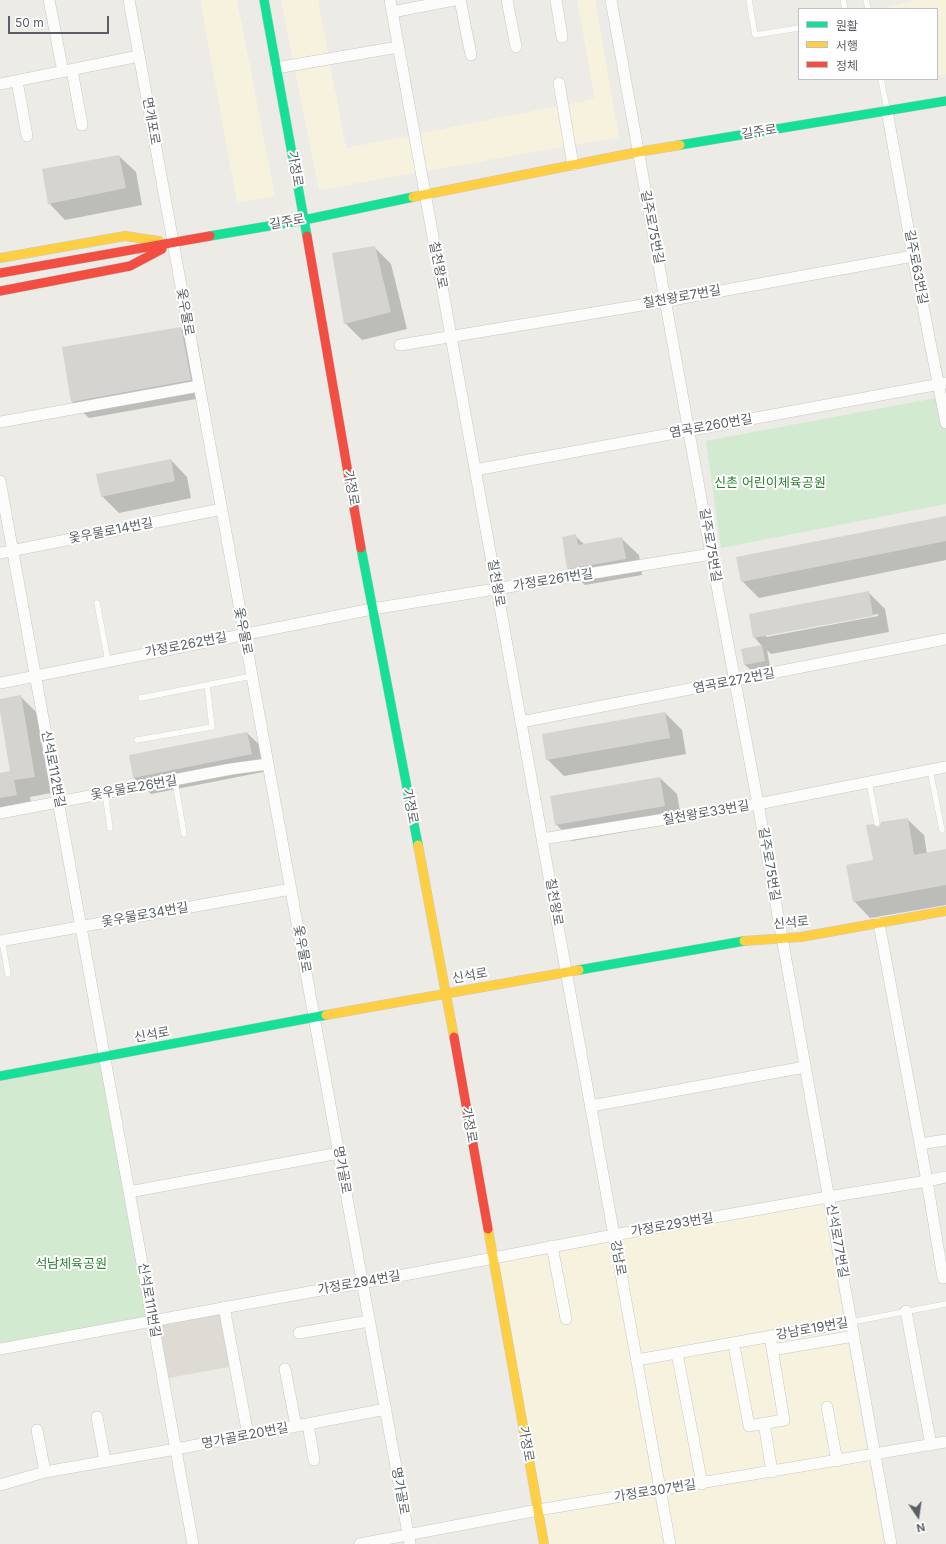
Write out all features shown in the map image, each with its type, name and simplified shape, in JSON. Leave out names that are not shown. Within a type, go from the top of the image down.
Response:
[{"type":"street","points":[[49,0],[82,125]]},
{"type":"street","name":"면개포로","points":[[129,0],[173,243]]},
{"type":"street","name":"가정로","points":[[264,0],[372,609],[446,993],[544,1544]]},
{"type":"street","name":"칠천왕로","points":[[390,0],[566,973]]},
{"type":"street","points":[[392,12],[428,3],[454,0]]},
{"type":"street","points":[[460,0],[471,55]]},
{"type":"street","points":[[507,0],[516,47]]},
{"type":"street","points":[[556,0],[562,37]]},
{"type":"street","name":"길주로75번길","points":[[611,0],[631,118],[666,300],[782,938]]},
{"type":"street","points":[[276,68],[398,47]]},
{"type":"street","points":[[0,84],[139,56]]},
{"type":"street","points":[[17,81],[27,136]]},
{"type":"street","points":[[559,83],[573,165]]},
{"type":"street","name":"길주로","points":[[0,273],[304,220],[425,194],[638,152],[946,101]]},
{"type":"street","name":"길주로63번길","points":[[887,111],[913,256],[942,384],[946,423]]},
{"type":"street","points":[[0,258],[125,236],[173,243]]},
{"type":"street","points":[[0,291],[130,266],[173,243]]},
{"type":"street","name":"옻우물로","points":[[173,243],[314,1019]]},
{"type":"street","name":"칠천왕로7번길","points":[[400,345],[913,256]]},
{"type":"street","name":"염곡로260번길","points":[[475,470],[942,384]]},
{"type":"street","points":[[0,422],[199,386]]},
{"type":"street","name":"신석로112번길","points":[[0,481],[105,1057]]},
{"type":"street","name":"옻우물로14번길","points":[[0,553],[222,509]]},
{"type":"street","name":"가정로261번길","points":[[372,609],[711,554]]},
{"type":"street","name":"가정로262번길","points":[[0,683],[372,609]]},
{"type":"street","name":"염곡로272번길","points":[[521,722],[946,639]]},
{"type":"street","name":"옻우물로26번길","points":[[0,813],[175,781],[231,769],[268,764]]},
{"type":"street","name":"칠천왕로33번길","points":[[542,840],[758,804],[946,767]]},
{"type":"street","name":"옻우물로34번길","points":[[1,940],[291,889]]},
{"type":"street","name":"신석로","points":[[0,1076],[314,1019],[446,993],[753,939],[801,937],[946,911]]},
{"type":"street","points":[[879,923],[927,1181],[943,1278],[946,1277]]},
{"type":"street","name":"신석로77번길","points":[[782,938],[891,1544]]},
{"type":"street","name":"강남로","points":[[566,973],[670,1544]]},
{"type":"street","name":"명가골로","points":[[314,1019],[409,1539]]},
{"type":"street","name":"신석로111번길","points":[[105,1057],[193,1544]]},
{"type":"street","points":[[590,1106],[805,1067]]},
{"type":"street","points":[[920,1144],[946,1140]]},
{"type":"street","points":[[129,1192],[339,1153]]},
{"type":"street","name":"가정로293번길","points":[[493,1257],[828,1197],[946,1178]]},
{"type":"street","points":[[552,1246],[566,1319]]},
{"type":"street","name":"가정로294번길","points":[[0,1349],[152,1320],[362,1283],[493,1257]]},
{"type":"street","points":[[224,1307],[248,1435]]},
{"type":"street","points":[[906,1311],[931,1445]]},
{"type":"street","points":[[298,1333],[369,1320]]},
{"type":"street","name":"강남로19번길","points":[[637,1360],[851,1322]]},
{"type":"street","points":[[735,1351],[749,1426],[784,1420],[770,1336]]},
{"type":"street","points":[[772,1350],[854,1336]]},
{"type":"street","points":[[677,1353],[702,1484]]},
{"type":"street","points":[[285,1368],[296,1426]]},
{"type":"street","points":[[827,1407],[837,1461]]},
{"type":"street","name":"명가골로20번길","points":[[0,1485],[45,1472],[386,1409]]},
{"type":"street","points":[[97,1417],[105,1462]]},
{"type":"street","points":[[764,1423],[772,1472]]},
{"type":"street","points":[[308,1424],[314,1460]]},
{"type":"street","points":[[37,1430],[45,1472]]},
{"type":"street","name":"가정로307번길","points":[[360,1544],[409,1539],[538,1510],[702,1484],[946,1442]]},
{"type":"lane","points":[[749,0],[755,35],[798,28]]},
{"type":"lane","points":[[881,80],[887,111]]},
{"type":"lane","points":[[97,603],[108,661]]},
{"type":"lane","points":[[141,698],[252,676]]},
{"type":"lane","points":[[137,740],[212,727],[207,685]]},
{"type":"lane","points":[[930,770],[942,830]]},
{"type":"lane","points":[[175,781],[184,834]]},
{"type":"lane","points":[[869,782],[877,823]]},
{"type":"lane","points":[[105,793],[110,828]]},
{"type":"lane","points":[[1,940],[8,974]]},
{"type":"lane","name":"강남로19번길","points":[[851,1322],[946,1304]]},
{"type":"shaded area","points":[[200,0],[237,0],[275,196],[237,203]]},
{"type":"shaded area","points":[[281,0],[318,0],[346,148],[595,99],[577,0],[595,0],[619,137],[319,190]]},
{"type":"shaded area","points":[[916,0],[946,0],[946,74],[938,76],[938,8],[883,8]]},
{"type":"shaded area","points":[[823,1202],[884,1544],[549,1544],[498,1260]]},
{"type":"shaded area","points":[[224,1307],[235,1366],[163,1379],[153,1321]]},
{"type":"green space","name":"신촌 어린이체육공원","points":[[941,397],[946,423],[946,504],[721,548],[706,441]]},
{"type":"green space","name":"석남체육공원","points":[[105,1057],[153,1321],[0,1349],[0,1076]]},
{"type":"building","points":[[119,155],[126,188],[48,204],[42,169]]},
{"type":"building","points":[[375,246],[391,312],[344,324],[332,253]]},
{"type":"building","points":[[181,327],[191,380],[71,402],[62,347]]},
{"type":"building","points":[[171,459],[175,481],[101,497],[96,474]]},
{"type":"building","points":[[946,516],[946,541],[741,582],[736,557]]},
{"type":"building","points":[[576,534],[578,545],[622,537],[626,559],[567,569],[562,537]]},
{"type":"building","points":[[869,591],[873,616],[753,638],[749,614]]},
{"type":"building","points":[[762,645],[765,661],[744,665],[741,649]]},
{"type":"building","points":[[21,695],[35,777],[14,780],[17,795],[0,798],[0,773],[10,771],[0,711],[0,699]]},
{"type":"building","points":[[665,712],[670,738],[546,760],[542,734]]},
{"type":"building","points":[[247,732],[252,754],[133,778],[129,755]]},
{"type":"building","points":[[660,777],[665,806],[555,825],[550,796]]},
{"type":"building","points":[[908,818],[914,855],[946,849],[946,885],[853,902],[846,865],[873,860],[866,825],[873,824],[877,827],[880,826],[881,822]]},
{"type":"traffic: fast","points":[[264,0],[307,236]]},
{"type":"traffic: fast","points":[[680,145],[946,101]]},
{"type":"traffic: fast","points":[[210,236],[304,220],[413,197]]},
{"type":"traffic: fast","points":[[361,548],[418,845]]},
{"type":"traffic: fast","points":[[579,970],[744,941]]},
{"type":"traffic: fast","points":[[0,1076],[326,1015]]},
{"type":"traffic: slow","points":[[413,197],[680,145]]},
{"type":"traffic: slow","points":[[0,258],[125,236],[159,241]]},
{"type":"traffic: slow","points":[[418,845],[454,1037]]},
{"type":"traffic: slow","points":[[744,941],[801,937],[946,911]]},
{"type":"traffic: slow","points":[[326,1015],[579,970]]},
{"type":"traffic: slow","points":[[488,1229],[544,1544]]},
{"type":"traffic: jam","points":[[0,273],[210,236]]},
{"type":"traffic: jam","points":[[307,236],[361,548]]},
{"type":"traffic: jam","points":[[0,291],[130,266],[162,249]]},
{"type":"traffic: jam","points":[[454,1037],[488,1229]]}]
